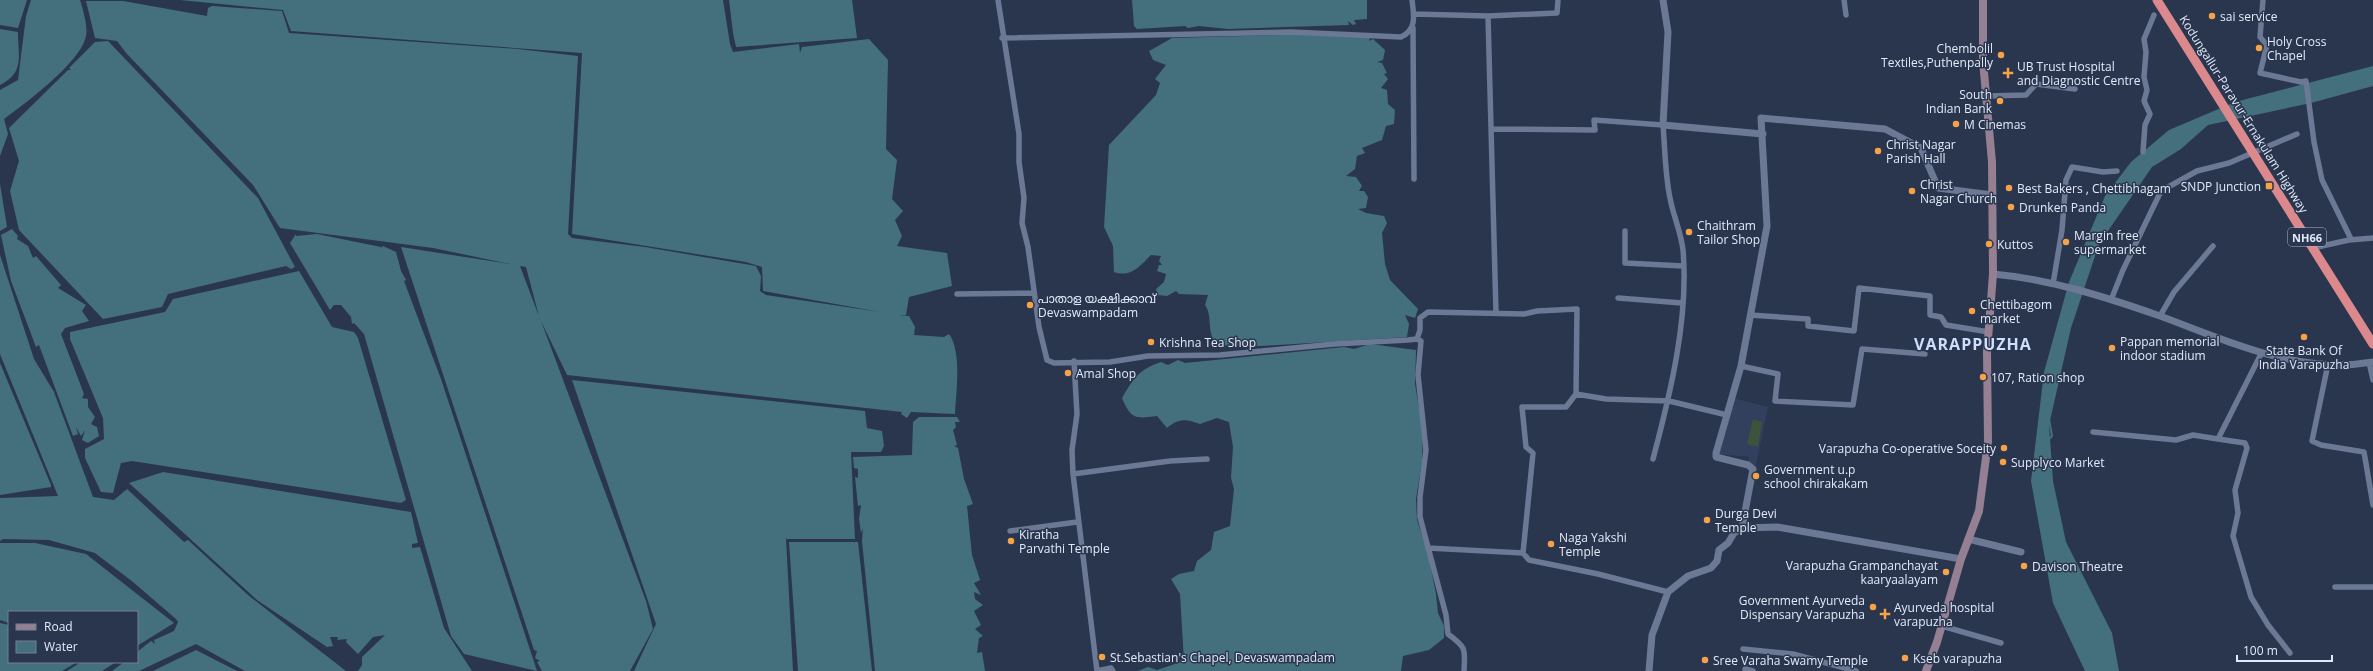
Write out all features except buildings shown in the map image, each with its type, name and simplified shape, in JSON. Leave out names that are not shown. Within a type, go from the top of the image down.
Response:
[{"type":"highway","name":"Kodungallur-Paravur-Ernakulam Highway","points":[[2157,0],[2373,344]]},
{"type":"main road","points":[[1926,671],[1942,626],[1961,559],[1979,511],[1988,442],[1989,332],[1993,274],[1992,162],[1983,61],[1983,0]]},
{"type":"street","points":[[998,0],[1002,38],[1019,134],[1019,162],[1024,198],[1022,223],[1028,247],[1033,293],[1047,360],[1054,363],[1074,361],[1110,362],[1148,356],[1220,355],[1417,339],[1421,341],[1418,382],[1426,450],[1420,497],[1420,517],[1446,615],[1448,634],[1463,645],[1466,655],[1464,671]]},
{"type":"street","points":[[1412,0],[1414,14],[1414,179]]},
{"type":"street","points":[[1414,14],[1488,16],[1557,13],[1558,0]]},
{"type":"street","points":[[1654,459],[1669,401],[1682,303],[1683,266],[1677,221],[1670,198],[1663,125],[1668,32],[1663,0]]},
{"type":"street","points":[[1844,0],[1846,15]]},
{"type":"street","points":[[2263,0],[2260,37],[2267,45],[2260,73],[2301,82],[2306,80],[2322,180],[2351,239]]},
{"type":"street","points":[[2143,152],[2146,125],[2150,114],[2144,101],[2147,90],[2144,77],[2146,52],[2144,39],[2154,15]]},
{"type":"street","points":[[1488,16],[1496,313]]},
{"type":"street","points":[[1002,38],[1291,32],[1401,37],[1408,34],[1413,28]]},
{"type":"street","points":[[1986,96],[2026,95],[2036,84],[2075,90]]},
{"type":"street","points":[[1742,528],[1753,469],[1748,465],[1716,457],[1741,366],[1767,226],[1763,184],[1763,134],[1761,118],[1885,129],[1920,148],[1938,188],[1992,195]]},
{"type":"street","points":[[1492,129],[1595,130],[1594,120],[1763,134]]},
{"type":"street","points":[[2111,300],[2128,258],[2161,191],[2196,171],[2229,163],[2297,134]]},
{"type":"street","points":[[2053,284],[2062,230],[2066,180],[2072,167],[2103,172],[2117,172]]},
{"type":"street","points":[[1625,231],[1625,264],[1683,266]]},
{"type":"street","points":[[2313,248],[2351,239],[2373,238]]},
{"type":"street","points":[[2160,316],[2174,292],[2213,246]]},
{"type":"street","points":[[1993,274],[2025,276],[2111,300],[2160,316],[2203,334],[2261,354],[2297,361],[2328,364],[2346,365],[2371,362],[2373,380]]},
{"type":"street","points":[[1750,315],[1808,319],[1808,326],[1854,330],[1859,288],[1930,296],[1930,315],[1941,317],[1946,325],[1989,332]]},
{"type":"street","points":[[957,294],[1033,293]]},
{"type":"street","points":[[1618,298],[1682,303]]},
{"type":"street","points":[[1417,339],[1420,330],[1420,318],[1428,312],[1524,314],[1537,311],[1577,310],[1576,394],[1566,407],[1522,407],[1526,447],[1533,453],[1523,553],[1529,560],[1598,574],[1668,592]]},
{"type":"street","points":[[1741,366],[1778,374],[1774,401],[1853,405],[1862,349],[1925,354]]},
{"type":"street","points":[[2218,439],[2261,354]]},
{"type":"street","points":[[1074,361],[1077,383],[1077,414],[1072,450],[1073,474],[1077,522],[1097,671]]},
{"type":"street","points":[[2328,364],[2312,441],[2321,445],[2364,452],[2373,505]]},
{"type":"street","points":[[1576,394],[1606,399],[1669,401],[1727,416]]},
{"type":"street","points":[[2093,432],[2176,440],[2193,435],[2245,443],[2248,448],[2235,490],[2238,513],[2233,536],[2251,597],[2268,625],[2290,653]]},
{"type":"street","points":[[1073,474],[1170,461],[1206,459]]},
{"type":"street","points":[[1010,531],[1077,522]]},
{"type":"street","points":[[1649,671],[1652,635],[1668,592],[1688,576],[1711,568],[1716,561],[1718,550],[1728,543],[1734,533],[1742,528],[1782,527],[1961,559]]},
{"type":"street","points":[[1968,539],[2021,552]]},
{"type":"street","points":[[1428,548],[1523,553]]},
{"type":"street","points":[[2335,587],[2373,588]]},
{"type":"street","points":[[1942,626],[2001,643]]},
{"type":"street","points":[[1743,649],[1793,654],[1856,671]]},
{"type":"street","points":[[1746,669],[1753,671]]},
{"type":"street","points":[[1093,671],[1112,670]]},
{"type":"shaded area","points":[[1733,398],[1768,407],[1756,465],[1748,463],[1749,457],[1719,454]]},
{"type":"green space","points":[[1753,419],[1762,422],[1758,447],[1747,444]]},
{"type":"water","points":[[0,0],[27,0],[18,28],[0,25]]},
{"type":"water","points":[[31,0],[80,0],[86,23],[86,36],[82,46],[74,58],[64,69],[38,93],[4,119],[8,134],[0,156],[0,90],[18,80],[26,16]]},
{"type":"water","points":[[180,0],[723,0],[730,44],[733,52],[799,44],[800,53],[802,47],[869,39],[888,60],[886,149],[897,160],[892,199],[903,211],[895,220],[902,236],[897,246],[947,253],[952,286],[909,297],[906,315],[899,315],[909,316],[915,327],[914,335],[944,337],[949,334],[953,341],[957,361],[955,414],[911,412],[907,418],[901,414],[902,412],[567,375],[541,321],[646,601],[653,629],[630,671],[542,671],[537,662],[540,661],[535,658],[537,651],[534,650],[401,247],[510,264],[433,248],[280,228],[253,185],[127,54],[117,41],[95,38],[86,1],[123,1],[207,16],[208,8],[212,6],[282,11],[289,33],[518,49],[578,56],[568,234],[572,238],[645,247],[756,266],[761,276],[760,291],[766,295],[880,312],[763,291],[762,267],[746,262],[572,234],[582,53],[291,31],[283,10]],"holes":[[[520,266],[526,267],[539,317]]]},
{"type":"water","points":[[729,0],[852,0],[857,38],[736,47]]},
{"type":"water","points":[[1132,0],[1367,0],[1367,19],[1354,20],[1356,24],[1353,25],[1348,21],[1349,25],[1228,29],[1199,26],[1188,28],[1185,26],[1137,29],[1134,26]]},
{"type":"water","points":[[0,29],[18,32],[19,56],[17,69],[8,80],[0,85]]},
{"type":"water","points":[[1315,34],[1370,38],[1369,41],[1373,39],[1385,50],[1383,60],[1377,62],[1382,63],[1387,73],[1384,74],[1388,79],[1381,88],[1387,90],[1388,104],[1395,110],[1394,124],[1386,126],[1382,140],[1362,148],[1365,153],[1357,156],[1355,169],[1346,176],[1356,177],[1362,186],[1359,191],[1364,191],[1368,197],[1366,208],[1358,209],[1366,213],[1384,216],[1387,223],[1382,233],[1385,264],[1390,280],[1418,309],[1415,318],[1405,315],[1409,324],[1407,337],[1261,346],[1216,345],[1211,334],[1209,314],[1205,305],[1208,295],[1179,294],[1176,291],[1167,296],[1158,295],[1156,289],[1164,282],[1166,274],[1157,271],[1159,265],[1162,265],[1159,261],[1161,256],[1151,255],[1139,267],[1130,272],[1114,272],[1113,246],[1104,227],[1109,145],[1156,95],[1160,83],[1155,79],[1166,65],[1153,60],[1149,51],[1172,38]]},
{"type":"water","points":[[108,41],[258,198],[295,267],[291,269],[286,266],[168,294],[162,307],[103,319],[19,230],[10,191],[19,161],[9,128],[68,70],[71,70],[69,68],[95,42]]},
{"type":"water","points":[[2373,66],[2373,86],[2311,103],[2208,125],[2181,149],[2152,167],[2099,244],[2071,328],[2049,425],[2053,481],[2066,542],[2112,633],[2119,671],[2085,671],[2053,603],[2031,481],[2044,372],[2069,282],[2105,196],[2131,162],[2169,130],[2235,102]]},
{"type":"water","points":[[0,184],[7,227],[0,231]]},
{"type":"water","points":[[12,229],[18,236],[17,239],[28,246],[33,258],[36,256],[61,285],[58,288],[86,305],[82,311],[89,321],[65,328],[61,334],[84,394],[82,398],[88,399],[88,407],[95,417],[91,424],[97,427],[99,436],[88,443],[82,440],[85,430],[81,436],[76,427],[78,434],[73,436],[39,345],[36,347],[11,281],[1,235]]},
{"type":"water","points":[[296,234],[296,236],[317,234],[381,248],[383,246],[396,252],[401,271],[406,280],[404,281],[441,379],[537,671],[464,654],[451,636],[364,334],[354,323],[352,324],[351,317],[341,305],[334,305],[330,310],[290,243]]},
{"type":"water","points":[[0,255],[34,359],[54,392],[93,497],[114,500],[127,489],[184,542],[188,540],[248,595],[346,671],[245,671],[196,644],[139,671],[112,671],[123,663],[138,663],[138,651],[151,641],[155,644],[154,640],[174,631],[178,622],[133,582],[95,553],[49,540],[3,539],[0,541],[0,498],[58,496],[0,354]]},
{"type":"water","points":[[299,271],[332,327],[354,332],[358,338],[406,500],[401,503],[132,461],[121,463],[113,493],[101,492],[85,458],[85,449],[104,439],[103,418],[70,339],[70,332],[165,312],[173,299]]},
{"type":"water","points":[[1370,344],[1416,350],[1415,384],[1423,432],[1422,462],[1416,499],[1417,520],[1428,553],[1438,613],[1444,626],[1444,638],[1429,650],[1403,656],[1401,671],[1138,671],[1148,667],[1157,670],[1184,661],[1180,594],[1171,579],[1179,574],[1194,571],[1197,561],[1211,550],[1214,532],[1230,526],[1234,489],[1231,478],[1233,447],[1229,422],[1217,418],[1200,424],[1183,420],[1175,422],[1167,428],[1157,416],[1135,416],[1128,410],[1122,398],[1134,380],[1147,368],[1161,362],[1168,365],[1178,360],[1185,363],[1344,347],[1354,349]]},
{"type":"water","points":[[0,363],[51,485],[51,487],[0,495]]},
{"type":"water","points":[[572,380],[865,411],[867,428],[882,431],[884,446],[881,452],[851,452],[855,539],[786,539],[793,671],[634,671],[656,624]]},
{"type":"water","points":[[919,417],[957,417],[960,422],[955,422],[956,427],[953,430],[957,445],[954,446],[958,448],[964,479],[973,504],[967,506],[972,555],[980,580],[974,583],[981,595],[974,592],[975,599],[983,605],[974,611],[981,625],[975,629],[983,636],[979,638],[977,653],[982,652],[985,671],[875,671],[862,541],[863,528],[861,533],[859,519],[861,505],[858,506],[855,477],[858,478],[858,469],[854,468],[853,457],[912,455],[913,422]]},
{"type":"water","points":[[163,472],[411,512],[418,543],[412,544],[412,548],[420,547],[444,628],[472,671],[358,671],[362,665],[362,657],[385,635],[373,637],[358,654],[346,642],[347,639],[337,640],[338,637],[330,637],[333,646],[327,647],[257,600],[129,483]]},
{"type":"water","points":[[789,542],[858,542],[872,671],[798,671]]},
{"type":"water","points":[[0,543],[35,543],[86,554],[174,623],[138,645],[138,611],[8,611],[8,623],[0,620]]},
{"type":"water","points":[[0,623],[8,625],[8,663],[75,663],[62,671],[0,671]]},
{"type":"water","points":[[196,650],[237,671],[153,671]]},
{"type":"water","points":[[79,663],[114,663],[102,671],[67,671]]},
{"type":"waterway","points":[[2048,441],[2052,436],[2049,419]]},
{"type":"place","name":"sai service","points":[[2212,16]]},
{"type":"place","name":"Holy Cross Chapel","points":[[2259,48]]},
{"type":"place","name":"Chembolil Textiles,Puthenpally","points":[[2001,55]]},
{"type":"place","name":"UB Trust Hospital and Diagnostic Centre","points":[[2008,73]]},
{"type":"place","name":"South Indian Bank","points":[[2000,101]]},
{"type":"place","name":"M Cinemas","points":[[1956,124]]},
{"type":"place","name":"Christ Nagar Parish Hall","points":[[1878,151]]},
{"type":"place","name":"SNDP Junction","points":[[2269,186]]},
{"type":"place","name":"Best Bakers , Chettibhagam","points":[[2009,188]]},
{"type":"place","name":"Christ Nagar Church","points":[[1912,191]]},
{"type":"place","name":"Drunken Panda","points":[[2011,207]]},
{"type":"place","name":"Chaithram Tailor Shop","points":[[1689,232]]},
{"type":"place","name":"Margin free supermarket","points":[[2066,242]]},
{"type":"place","name":"Kuttos","points":[[1989,244]]},
{"type":"place","name":"പാതാള യക്ഷിക്കാവ് Devaswampadam","points":[[1030,305]]},
{"type":"place","name":"Chettibagom market","points":[[1972,311]]},
{"type":"place","name":"State Bank Of India Varapuzha","points":[[2304,337]]},
{"type":"place","name":"Krishna Tea Shop","points":[[1151,342]]},
{"type":"place","name":"Pappan memorial indoor stadium","points":[[2112,348]]},
{"type":"place","name":"Amal Shop","points":[[1068,373]]},
{"type":"place","name":"107, Ration shop","points":[[1983,377]]},
{"type":"place","name":"Varapuzha Co-operative Soceity","points":[[2004,448]]},
{"type":"place","name":"Supplyco Market","points":[[2003,462]]},
{"type":"place","name":"Government u.p school chirakakam","points":[[1756,476]]},
{"type":"place","name":"Durga Devi Temple","points":[[1707,520]]},
{"type":"place","name":"Kiratha Parvathi Temple","points":[[1011,541]]},
{"type":"place","name":"Naga Yakshi Temple","points":[[1551,544]]},
{"type":"place","name":"Davison Theatre","points":[[2024,566]]},
{"type":"place","name":"Varapuzha Grampanchayat kaaryaalayam","points":[[1946,572]]},
{"type":"place","name":"Government Ayurveda Dispensary Varapuzha","points":[[1873,607]]},
{"type":"place","name":"Ayurveda hospital varapuzha","points":[[1885,614]]},
{"type":"place","name":"St.Sebastian's Chapel, Devaswampadam","points":[[1102,657]]},
{"type":"place","name":"Kseb varapuzha","points":[[1905,658]]},
{"type":"place","name":"Sree Varaha Swamy Temple","points":[[1705,660]]},
{"type":"district","name":"VARAPPUZHA","points":[[1973,344]]}]
